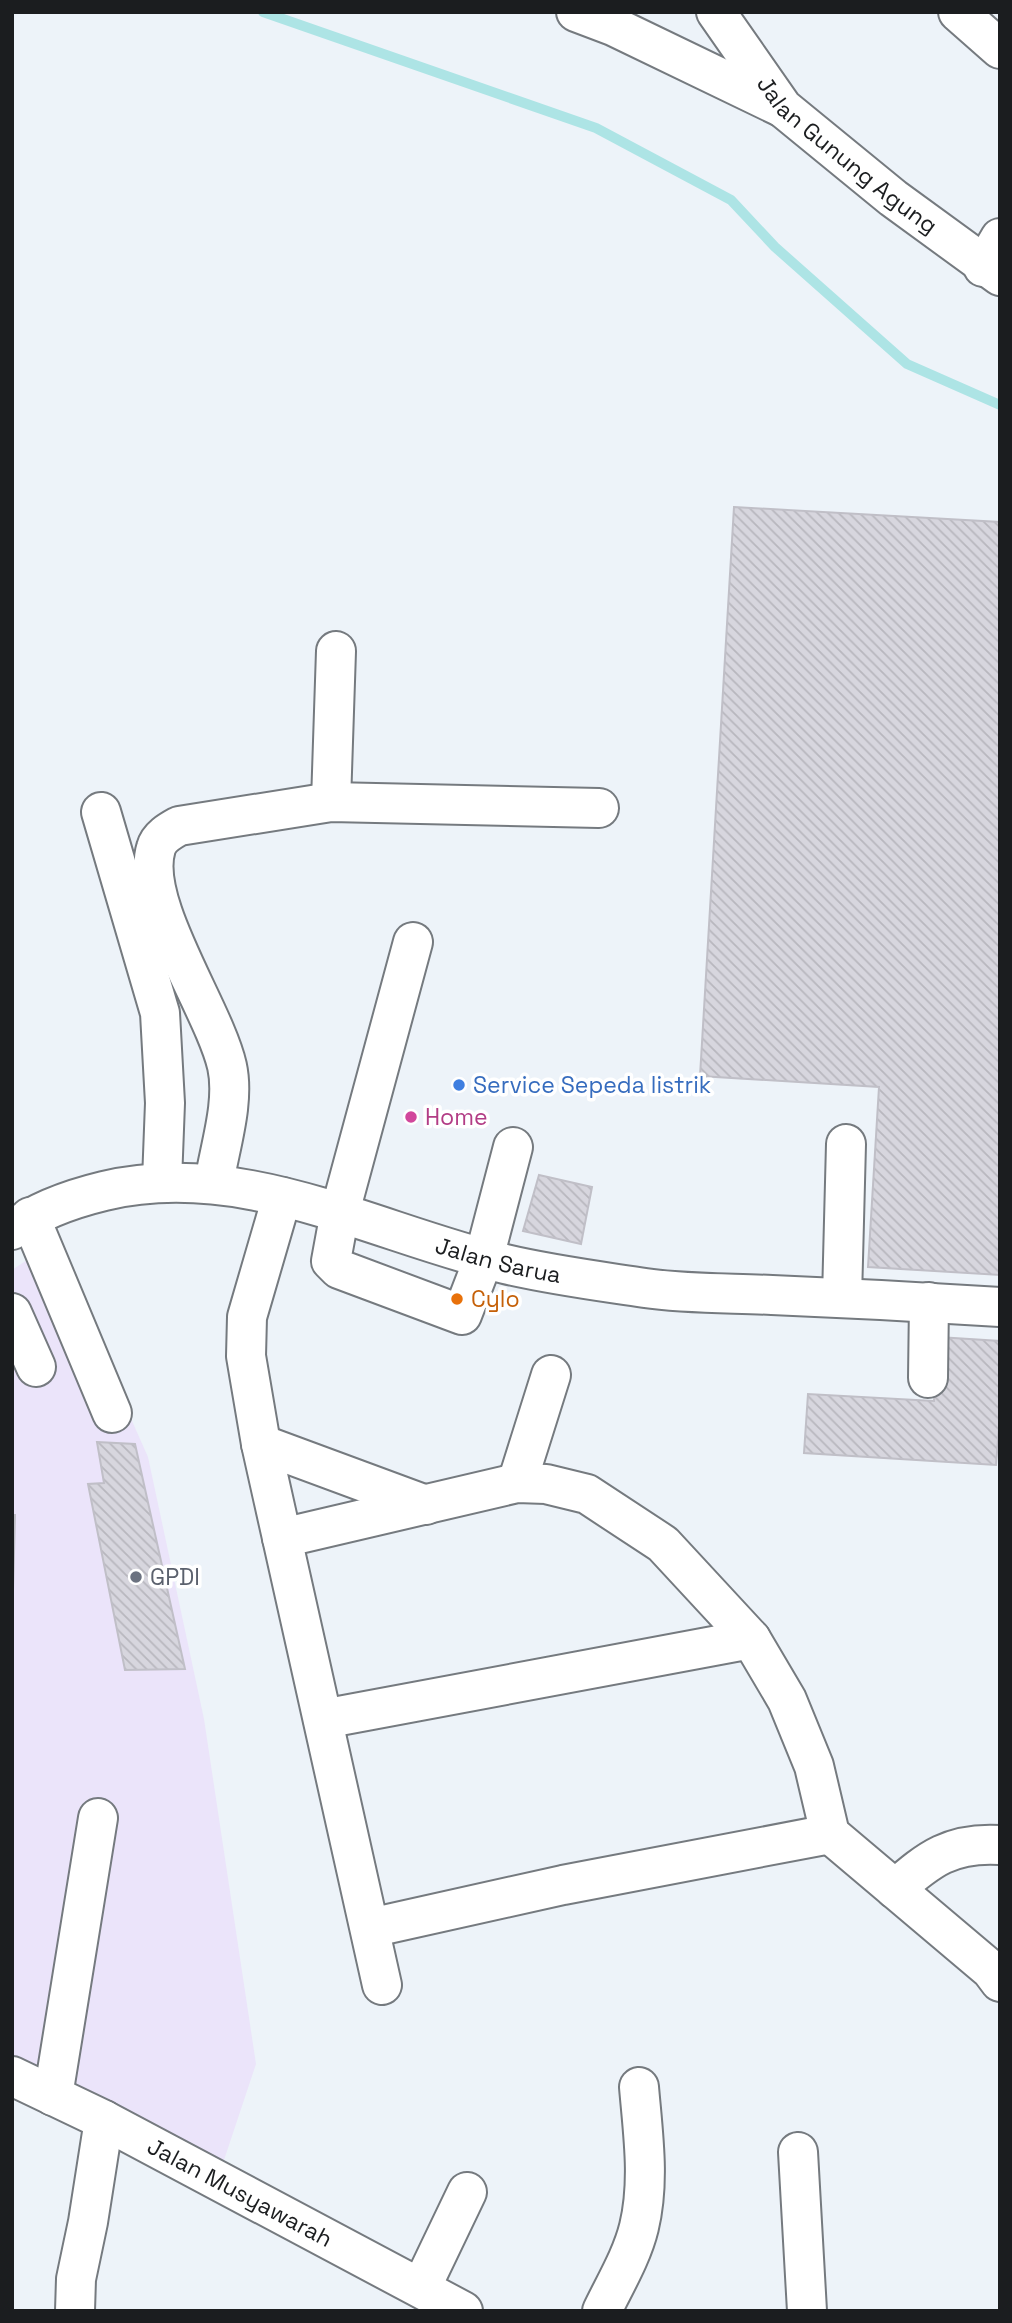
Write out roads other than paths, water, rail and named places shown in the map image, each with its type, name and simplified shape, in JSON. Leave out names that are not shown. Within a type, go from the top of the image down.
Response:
[{"type":"street","points":[[576,12],[623,19],[783,108]]},
{"type":"street","name":"Jalan Gunung Agung","points":[[716,12],[783,108],[994,260]]},
{"type":"street","points":[[958,12],[1000,49]]},
{"type":"street","points":[[331,802],[337,651]]},
{"type":"street","points":[[214,1183],[229,1096],[227,1065],[160,902],[156,846],[166,834],[179,826],[331,802],[599,808]]},
{"type":"street","points":[[100,812],[160,1013],[165,1103],[162,1181]]},
{"type":"street","points":[[413,942],[340,1212],[330,1254],[335,1266],[457,1315],[466,1311],[484,1258],[513,1147]]},
{"type":"street","points":[[842,1298],[846,1144]]},
{"type":"street","name":"Jalan Sarua","points":[[21,1224],[89,1194],[162,1181],[214,1183],[340,1212],[484,1258],[586,1279],[660,1290],[1000,1307]]},
{"type":"street","points":[[282,1197],[247,1317],[246,1356],[261,1444],[382,1985]]},
{"type":"street","points":[[21,1224],[112,1413]]},
{"type":"street","points":[[928,1378],[929,1302]]},
{"type":"street","points":[[12,1313],[36,1367]]},
{"type":"street","points":[[517,1483],[551,1375]]},
{"type":"street","points":[[261,1444],[426,1505]]},
{"type":"street","points":[[282,1538],[517,1483],[568,1488],[587,1494],[663,1544],[751,1639],[787,1700],[814,1766],[830,1834],[997,1973]]},
{"type":"street","points":[[323,1719],[751,1639]]},
{"type":"street","points":[[53,2096],[98,1818]]},
{"type":"street","points":[[370,1928],[563,1885],[830,1834]]},
{"type":"street","points":[[895,1889],[927,1861],[946,1850],[1000,1844]]},
{"type":"street","name":"Jalan Musyawarah","points":[[12,2076],[104,2120],[437,2301]]},
{"type":"street","points":[[602,2311],[638,2230],[644,2199],[646,2168],[639,2087]]},
{"type":"street","points":[[75,2311],[76,2279],[104,2120]]},
{"type":"street","points":[[798,2152],[807,2311]]},
{"type":"street","points":[[437,2301],[467,2192]]},
{"type":"waterway","points":[[263,12],[596,128],[731,200],[775,247],[907,364],[1000,405]]},
{"type":"place","name":"Service Sepeda listrik","points":[[459,1085]]},
{"type":"place","name":"Home","points":[[411,1117]]},
{"type":"place","name":"Cylo","points":[[457,1299]]},
{"type":"place","name":"GPDI","points":[[136,1577]]}]
